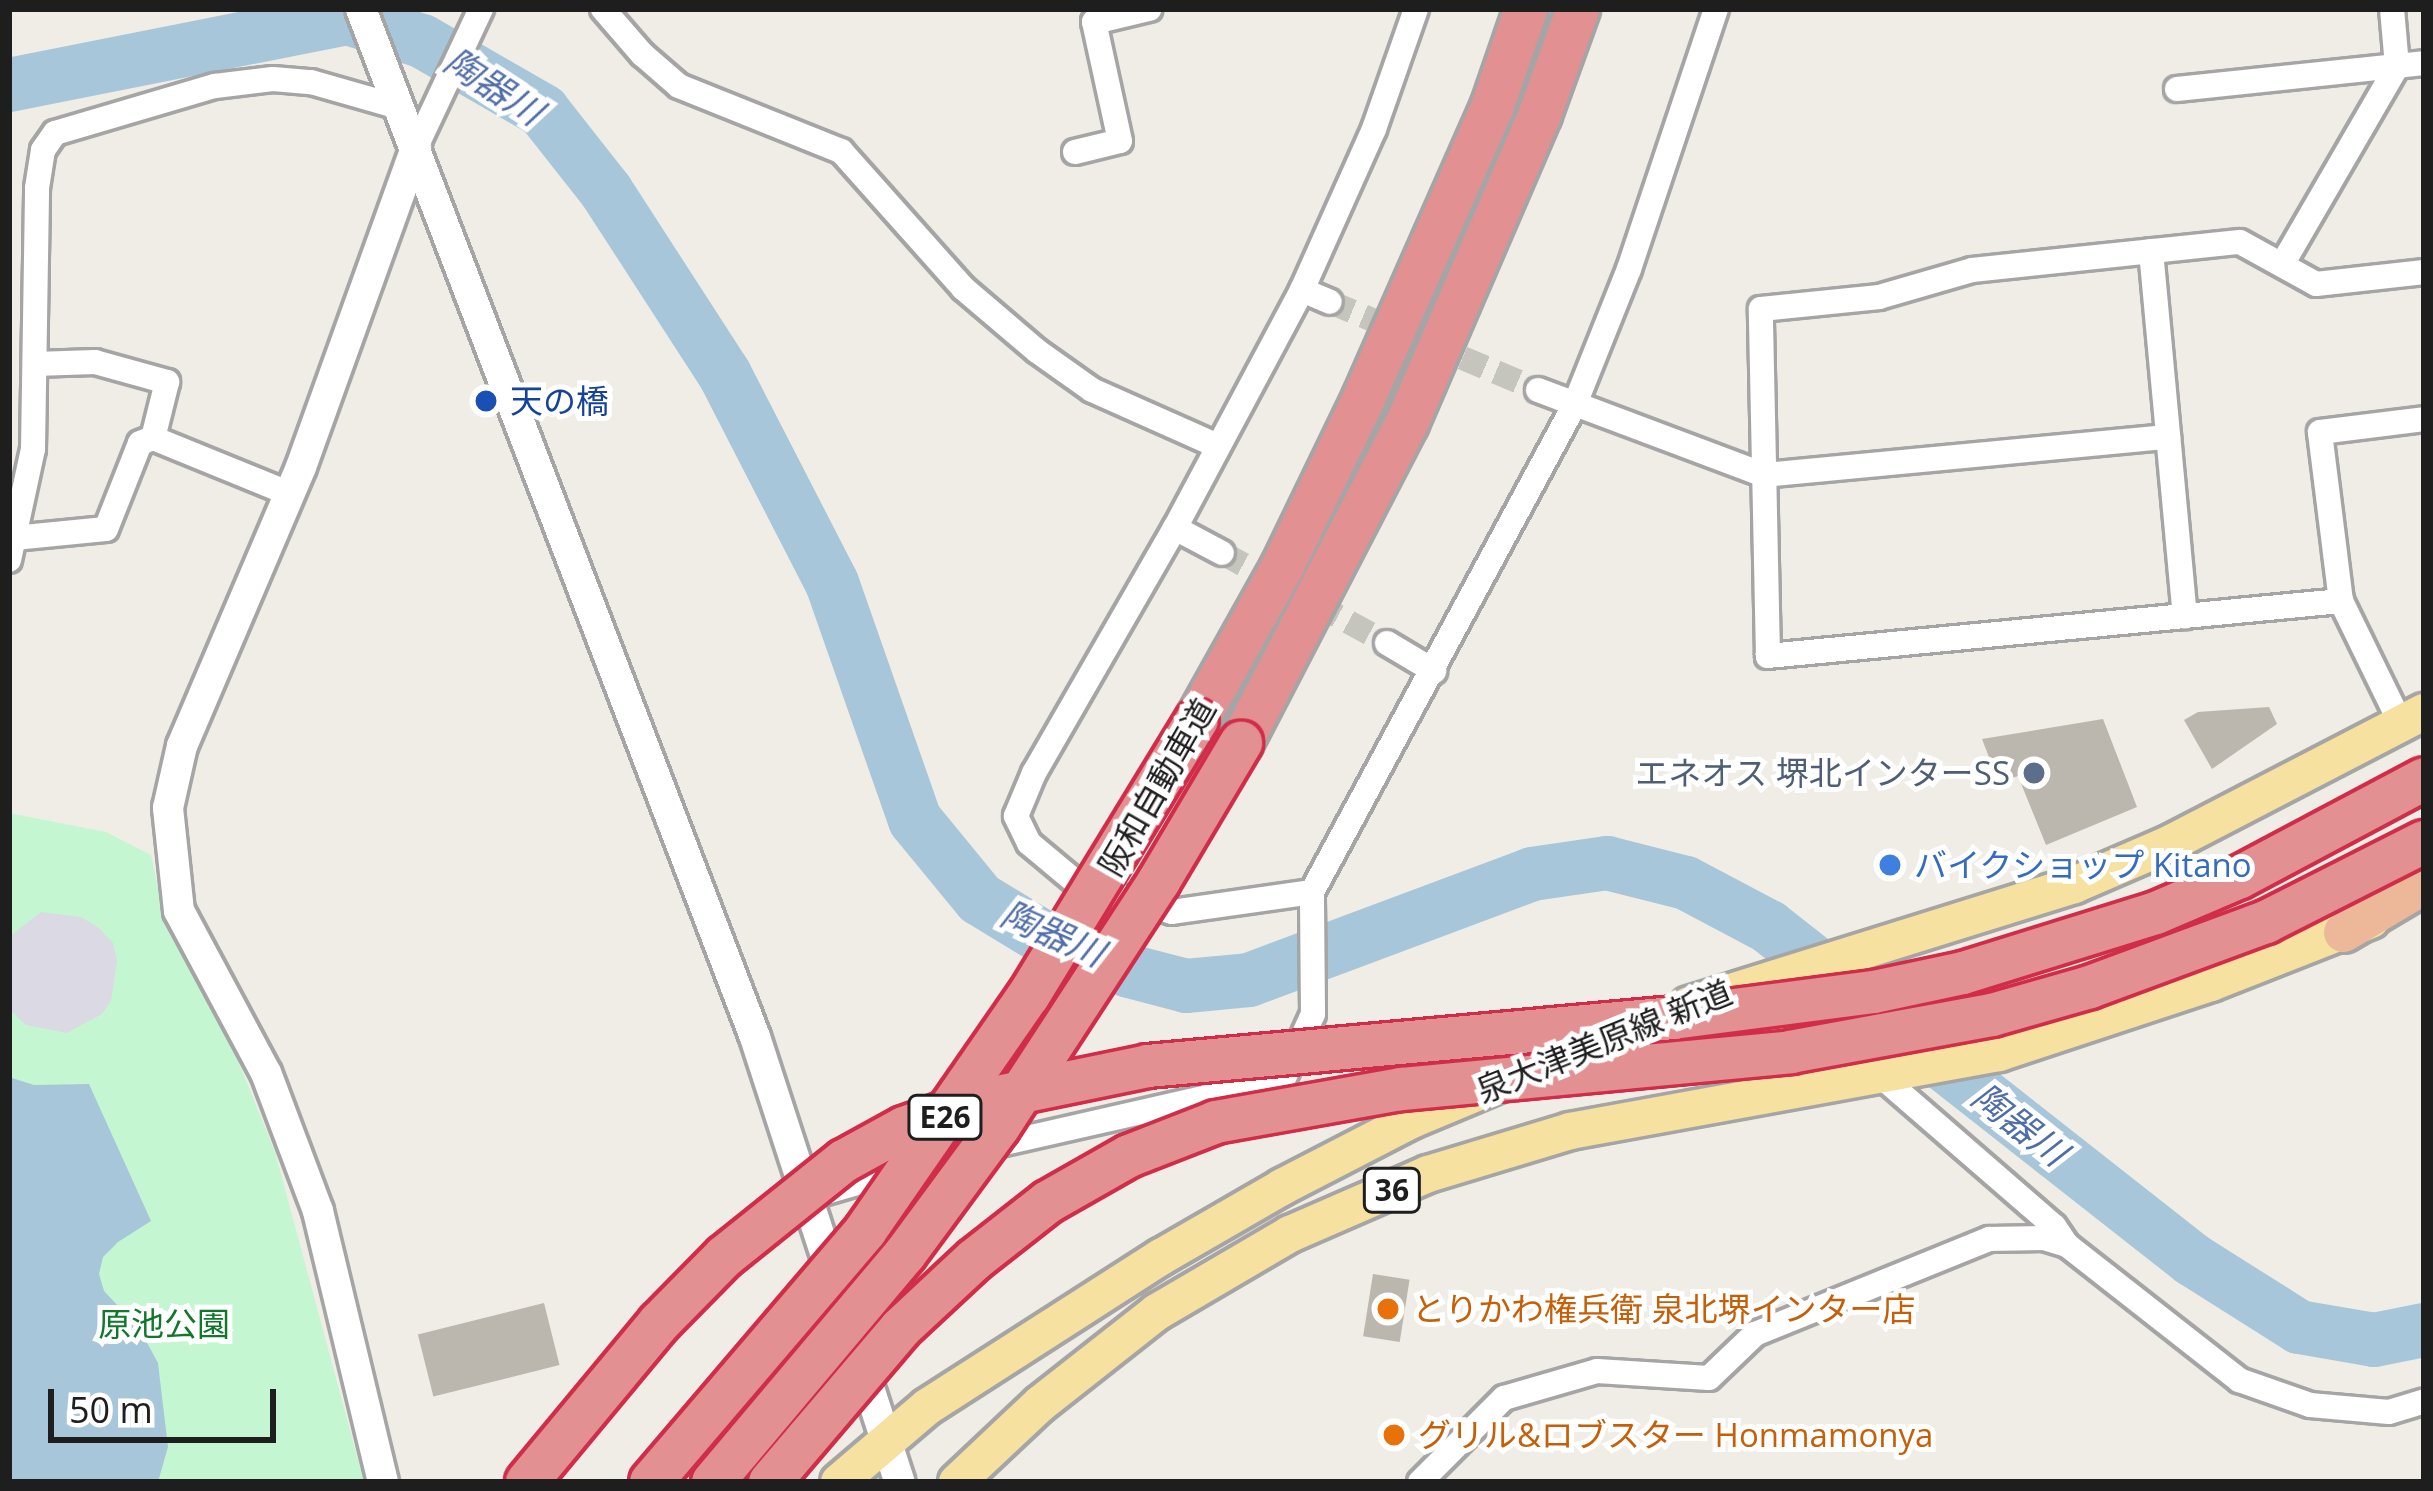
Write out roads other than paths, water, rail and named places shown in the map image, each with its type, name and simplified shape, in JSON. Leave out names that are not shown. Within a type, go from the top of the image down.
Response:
[{"type":"highway","name":"阪和自動車道","points":[[651,1482],[866,1230],[1041,976],[1197,721],[1282,568],[1364,398],[1492,108],[1526,9]]},
{"type":"highway","name":"阪和自動車道","points":[[713,1482],[905,1254],[998,1128],[1159,881],[1240,743],[1407,423],[1540,113],[1578,9]]},
{"type":"highway","points":[[527,1482],[618,1370],[724,1257],[844,1161],[922,1121],[997,1096],[1148,1066],[1694,1016],[1874,992],[1963,973],[2156,913],[2240,877],[2424,778]]},
{"type":"highway","points":[[770,1482],[901,1328],[974,1260],[1068,1191],[1130,1156],[1216,1122],[1402,1089],[1790,1052],[1993,1015],[2090,987],[2266,922],[2424,842]]},
{"type":"highway","points":[[2343,932],[2424,884]]},
{"type":"main road","name":"泉大津美原線 新道","points":[[839,1482],[885,1442],[1016,1348],[1282,1187],[1412,1120],[1744,985],[2074,885],[2169,844],[2412,718]]},
{"type":"main road","name":"泉大津美原線 新道","points":[[957,1482],[1040,1405],[1157,1312],[1309,1225],[1428,1174],[1570,1131],[1724,1100],[1894,1076],[1999,1053],[2211,983],[2424,897]]},
{"type":"street","points":[[362,9],[755,1037],[804,1199],[900,1482]]},
{"type":"street","points":[[383,1482],[318,1211],[266,1072],[179,911],[170,864],[168,808],[182,746],[290,494],[416,147],[481,9]]},
{"type":"street","points":[[603,9],[642,54],[680,86],[841,151],[963,288],[1037,351],[1092,390],[1218,446]]},
{"type":"street","points":[[1075,152],[1120,141],[1094,22],[1150,9]]},
{"type":"street","points":[[1312,892],[1172,912],[1078,884],[1028,843],[1016,816],[1034,772],[1175,528],[1302,290],[1374,129],[1416,9]]},
{"type":"street","points":[[804,1199],[952,1155],[1283,1080],[1313,1014],[1312,892],[1575,404],[1629,269],[1716,9]]},
{"type":"street","points":[[2283,263],[2397,66],[2392,9]]},
{"type":"street","points":[[2177,89],[2424,63]]},
{"type":"street","points":[[290,494],[152,438],[140,443],[106,529],[11,549],[34,448],[37,188],[43,150],[55,133],[215,86],[311,82],[399,107]]},
{"type":"street","points":[[2341,601],[1768,656],[1761,309],[1879,297],[1972,269],[2240,242],[2316,284],[2424,272]]},
{"type":"street","points":[[2151,251],[2185,616]]},
{"type":"street","points":[[1302,290],[1330,302]]},
{"type":"street","points":[[34,364],[95,362],[167,382],[152,438]]},
{"type":"street","points":[[1538,390],[1764,475],[2168,437]]},
{"type":"street","points":[[2412,718],[2341,601],[2320,432],[2424,419]]},
{"type":"street","points":[[1175,528],[1222,553]]},
{"type":"street","points":[[1387,643],[1434,671]]},
{"type":"street","points":[[1894,1076],[2054,1226],[2067,1245],[2239,1381],[2310,1405],[2389,1412],[2424,1401]]},
{"type":"street","points":[[1420,1482],[1504,1398],[1597,1372],[1708,1378],[1755,1334],[1989,1240],[2044,1238],[2067,1245]]},
{"type":"water","points":[[9,1077],[34,1085],[89,1084],[151,1221],[103,1257],[99,1274],[104,1291],[139,1328],[158,1363],[168,1447],[158,1482],[9,1482]]},
{"type":"waterway","name":"陶器川","points":[[9,85],[347,18],[422,41],[543,111],[606,191],[725,375],[832,583],[915,820],[980,899],[1044,938],[1129,971],[1186,986],[1249,980],[1532,874],[1607,863],[1686,883],[1769,927],[2193,1260],[2299,1327],[2374,1340],[2424,1330]]},
{"type":"tunnel","points":[[1330,302],[1538,390]]},
{"type":"tunnel","points":[[1222,553],[1387,643]]},
{"type":"place","name":"天の橋","points":[[486,401]]},
{"type":"place","name":"エネオス 堺北インターSS","points":[[2034,773]]},
{"type":"place","name":"バイクショップ Kitano","points":[[1890,865]]},
{"type":"place","name":"とりかわ権兵衛 泉北堺インター店","points":[[1388,1309]]},
{"type":"place","name":"グリル&ロブスター Honmamonya","points":[[1394,1435]]},
{"type":"park label","name":"原池公園","points":[[164,1324]]}]
